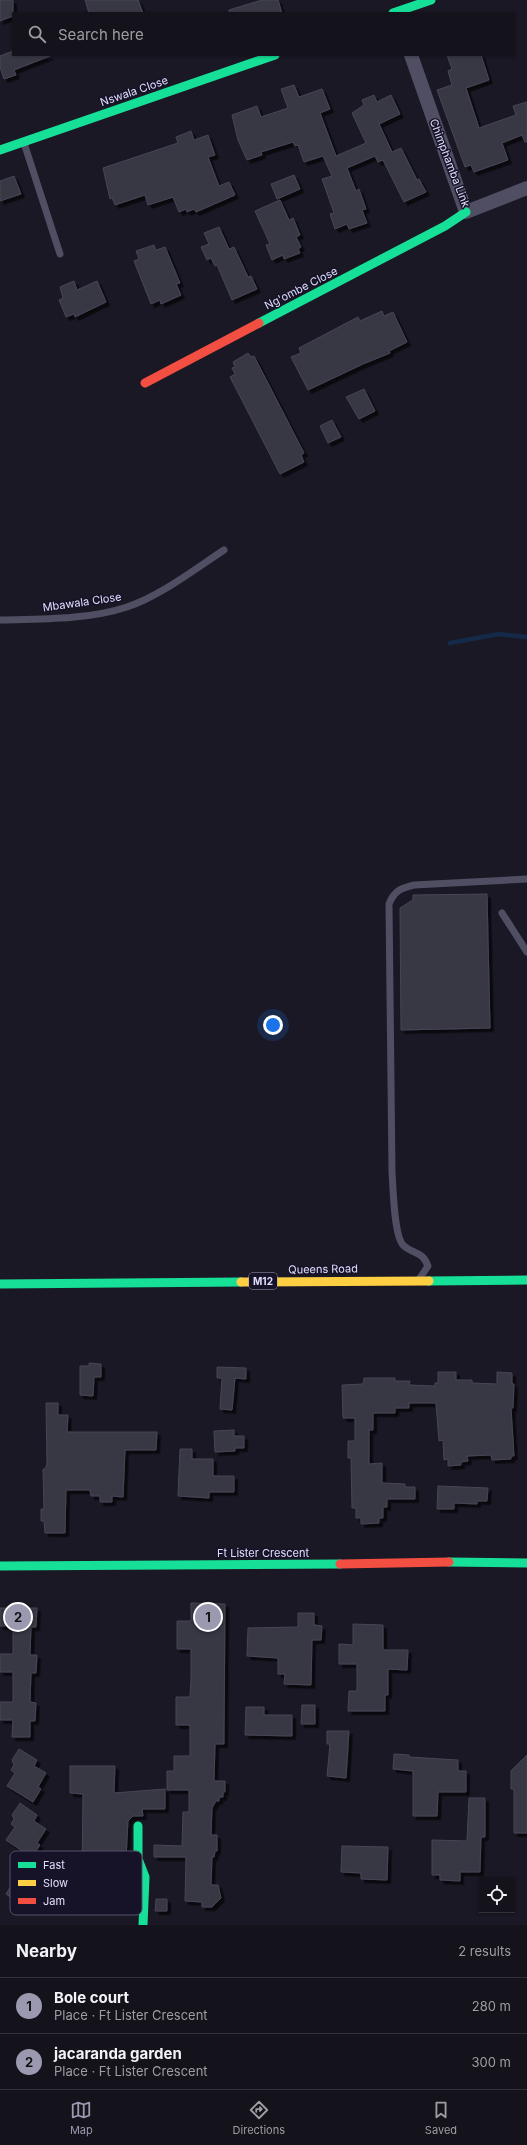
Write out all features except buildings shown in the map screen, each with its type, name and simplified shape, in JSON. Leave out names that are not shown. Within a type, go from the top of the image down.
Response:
[{"type":"main road","points":[[394,10],[431,0]]},
{"type":"main road","name":"Nswala Close","points":[[0,150],[272,56]]},
{"type":"main road","name":"Ng'ombe Close","points":[[145,383],[445,226],[466,212]]},
{"type":"main road","name":"Queens Road","points":[[0,1284],[527,1280]]},
{"type":"main road","name":"Ft Lister Crescent","points":[[0,1566],[305,1565],[413,1561],[527,1563]]},
{"type":"main road","points":[[138,1826],[138,1851]]},
{"type":"main road","points":[[142,1869],[145,1877],[143,1925]]},
{"type":"street","name":"Chimphamba Link","points":[[411,56],[466,212],[527,188]]},
{"type":"lane","points":[[24,142],[60,254]]},
{"type":"lane","name":"Mbawala Close","points":[[0,620],[50,619],[127,607],[148,598],[224,550]]},
{"type":"lane","points":[[419,1280],[428,1266],[422,1255],[404,1246],[400,1240],[394,1208],[392,1172],[389,904],[392,895],[397,890],[414,885],[527,879]]},
{"type":"lane","points":[[502,913],[527,952]]},
{"type":"waterway","points":[[450,643],[499,634],[527,637]]},
{"type":"traffic: fast","points":[[396,12],[431,0]]},
{"type":"traffic: fast","points":[[0,150],[272,56]]},
{"type":"traffic: fast","points":[[259,323],[445,226],[466,212]]},
{"type":"traffic: fast","points":[[429,1281],[527,1280]]},
{"type":"traffic: fast","points":[[0,1284],[241,1282]]},
{"type":"traffic: fast","points":[[449,1562],[527,1563]]},
{"type":"traffic: fast","points":[[0,1566],[340,1564]]},
{"type":"traffic: fast","points":[[138,1826],[138,1851]]},
{"type":"traffic: fast","points":[[142,1869],[145,1877],[143,1925]]},
{"type":"traffic: slow","points":[[241,1282],[429,1281]]},
{"type":"traffic: jam","points":[[145,383],[259,323]]},
{"type":"traffic: jam","points":[[340,1564],[449,1562]]},
{"type":"place","name":"jacaranda garden","points":[[18,1617]]},
{"type":"place","name":"Bole court","points":[[208,1617]]}]
